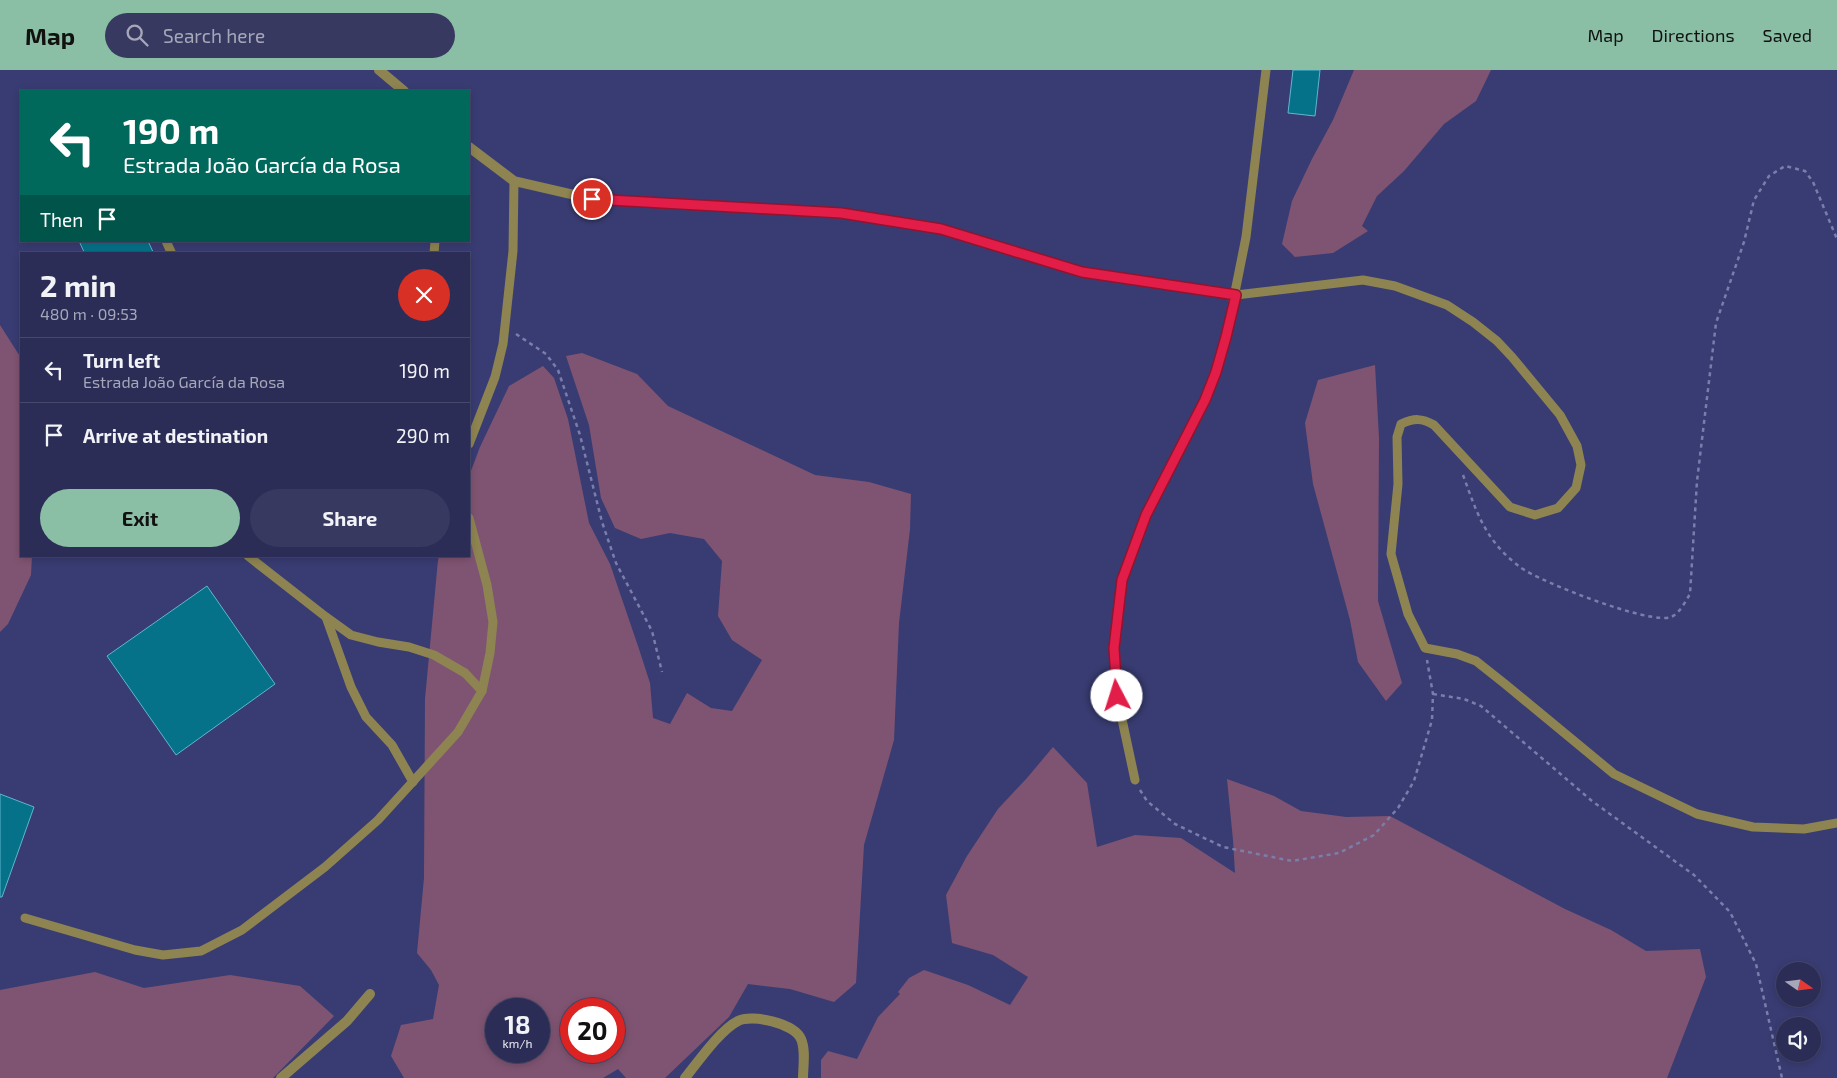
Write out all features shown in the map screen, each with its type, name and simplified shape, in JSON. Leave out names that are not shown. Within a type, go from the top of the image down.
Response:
[{"type":"street","points":[[379,70],[403,90]]},
{"type":"street","points":[[470,148],[514,181],[592,199],[841,213],[941,229],[1082,272],[1236,295]]},
{"type":"street","points":[[281,1078],[346,1021],[370,994]]},
{"type":"street","points":[[685,1078],[725,1030],[739,1020],[755,1018],[786,1025],[801,1039],[803,1078]]},
{"type":"lane","points":[[1135,780],[1117,696],[1114,648],[1122,580],[1146,515],[1205,400],[1216,372],[1226,337],[1236,295],[1246,237],[1266,70]]},
{"type":"lane","points":[[470,441],[494,377],[506,328],[513,251],[514,181]]},
{"type":"lane","points":[[1236,295],[1363,280],[1395,286],[1447,306],[1491,336],[1512,357],[1560,415],[1577,446],[1581,465],[1576,488],[1558,508],[1535,515],[1510,507],[1434,425],[1424,419],[1412,419],[1402,424],[1397,437],[1398,484],[1391,554],[1408,614],[1425,648],[1456,654],[1476,661],[1614,774],[1697,814],[1753,827],[1804,829],[1837,823]]},
{"type":"lane","points":[[25,918],[135,950],[163,955],[201,951],[242,930],[325,867],[378,820],[458,732],[482,691],[490,653],[493,622],[487,586],[470,522]]},
{"type":"lane","points":[[249,557],[326,617],[351,634],[378,642],[410,647],[434,655],[465,673],[482,691]]},
{"type":"lane","points":[[326,617],[351,687],[366,717],[392,745],[413,782]]},
{"type":"path","points":[[1463,472],[1479,518],[1496,544],[1521,568],[1558,586],[1630,611],[1652,617],[1671,617],[1683,607],[1690,594],[1697,481],[1716,323],[1744,242],[1754,200],[1769,176],[1786,166],[1805,171],[1813,182],[1837,239]]},
{"type":"path","points":[[506,328],[546,354],[558,370],[580,435],[602,522],[616,562],[652,631],[662,672]]},
{"type":"path","points":[[1135,780],[1147,801],[1175,824],[1223,847],[1292,861],[1340,853],[1374,835],[1398,808],[1414,781],[1432,720],[1433,694],[1425,648]]},
{"type":"path","points":[[1433,694],[1464,699],[1482,706],[1592,801],[1694,875],[1730,912],[1756,964],[1782,1078]]},
{"type":"shaded area","points":[[1354,70],[1491,70],[1476,101],[1444,124],[1404,171],[1377,196],[1362,226],[1368,231],[1333,253],[1295,257],[1282,244],[1292,201],[1333,120]]},
{"type":"shaded area","points":[[0,325],[20,356],[20,557],[32,557],[31,575],[8,624],[0,632]]},
{"type":"shaded area","points":[[582,353],[637,374],[668,406],[815,475],[869,482],[911,494],[910,529],[899,623],[894,740],[864,845],[856,983],[834,1002],[790,989],[748,984],[729,1017],[665,1078],[626,1078],[618,1069],[603,1078],[404,1078],[391,1056],[401,1025],[433,1019],[439,985],[431,970],[417,953],[424,878],[425,699],[438,560],[439,557],[470,557],[470,473],[480,447],[509,386],[543,366],[554,378],[568,419],[589,523],[610,564],[639,649],[650,683],[653,718],[670,724],[687,693],[711,708],[732,711],[762,660],[732,640],[718,616],[722,561],[704,539],[670,533],[641,539],[615,528],[601,498],[589,425],[566,356]]},
{"type":"shaded area","points":[[1375,365],[1379,438],[1378,601],[1402,683],[1386,701],[1358,662],[1350,620],[1313,484],[1305,423],[1318,380]]},
{"type":"shaded area","points":[[1053,747],[1087,783],[1097,847],[1135,835],[1181,838],[1235,873],[1227,779],[1274,796],[1301,811],[1346,817],[1390,816],[1565,909],[1611,930],[1646,951],[1700,949],[1706,977],[1667,1078],[821,1078],[821,1060],[828,1051],[857,1059],[878,1017],[900,994],[898,992],[909,978],[924,970],[968,985],[1010,1005],[1028,977],[993,955],[952,943],[946,895],[967,856],[998,809]]},
{"type":"shaded area","points":[[95,972],[144,988],[230,975],[300,986],[334,1016],[273,1078],[0,1078],[0,990]]},
{"type":"building","points":[[1293,70],[1320,70],[1315,116],[1288,113]]},
{"type":"building","points":[[79,242],[148,242],[153,252],[84,252]]},
{"type":"building","points":[[207,586],[275,684],[176,755],[107,656]]},
{"type":"building","points":[[0,794],[34,807],[2,897],[0,897]]},
{"type":"route","points":[[592,199],[841,213],[941,229],[1082,272],[1236,295],[1216,372],[1205,400],[1146,515],[1122,580],[1114,648],[1117,696]]}]
